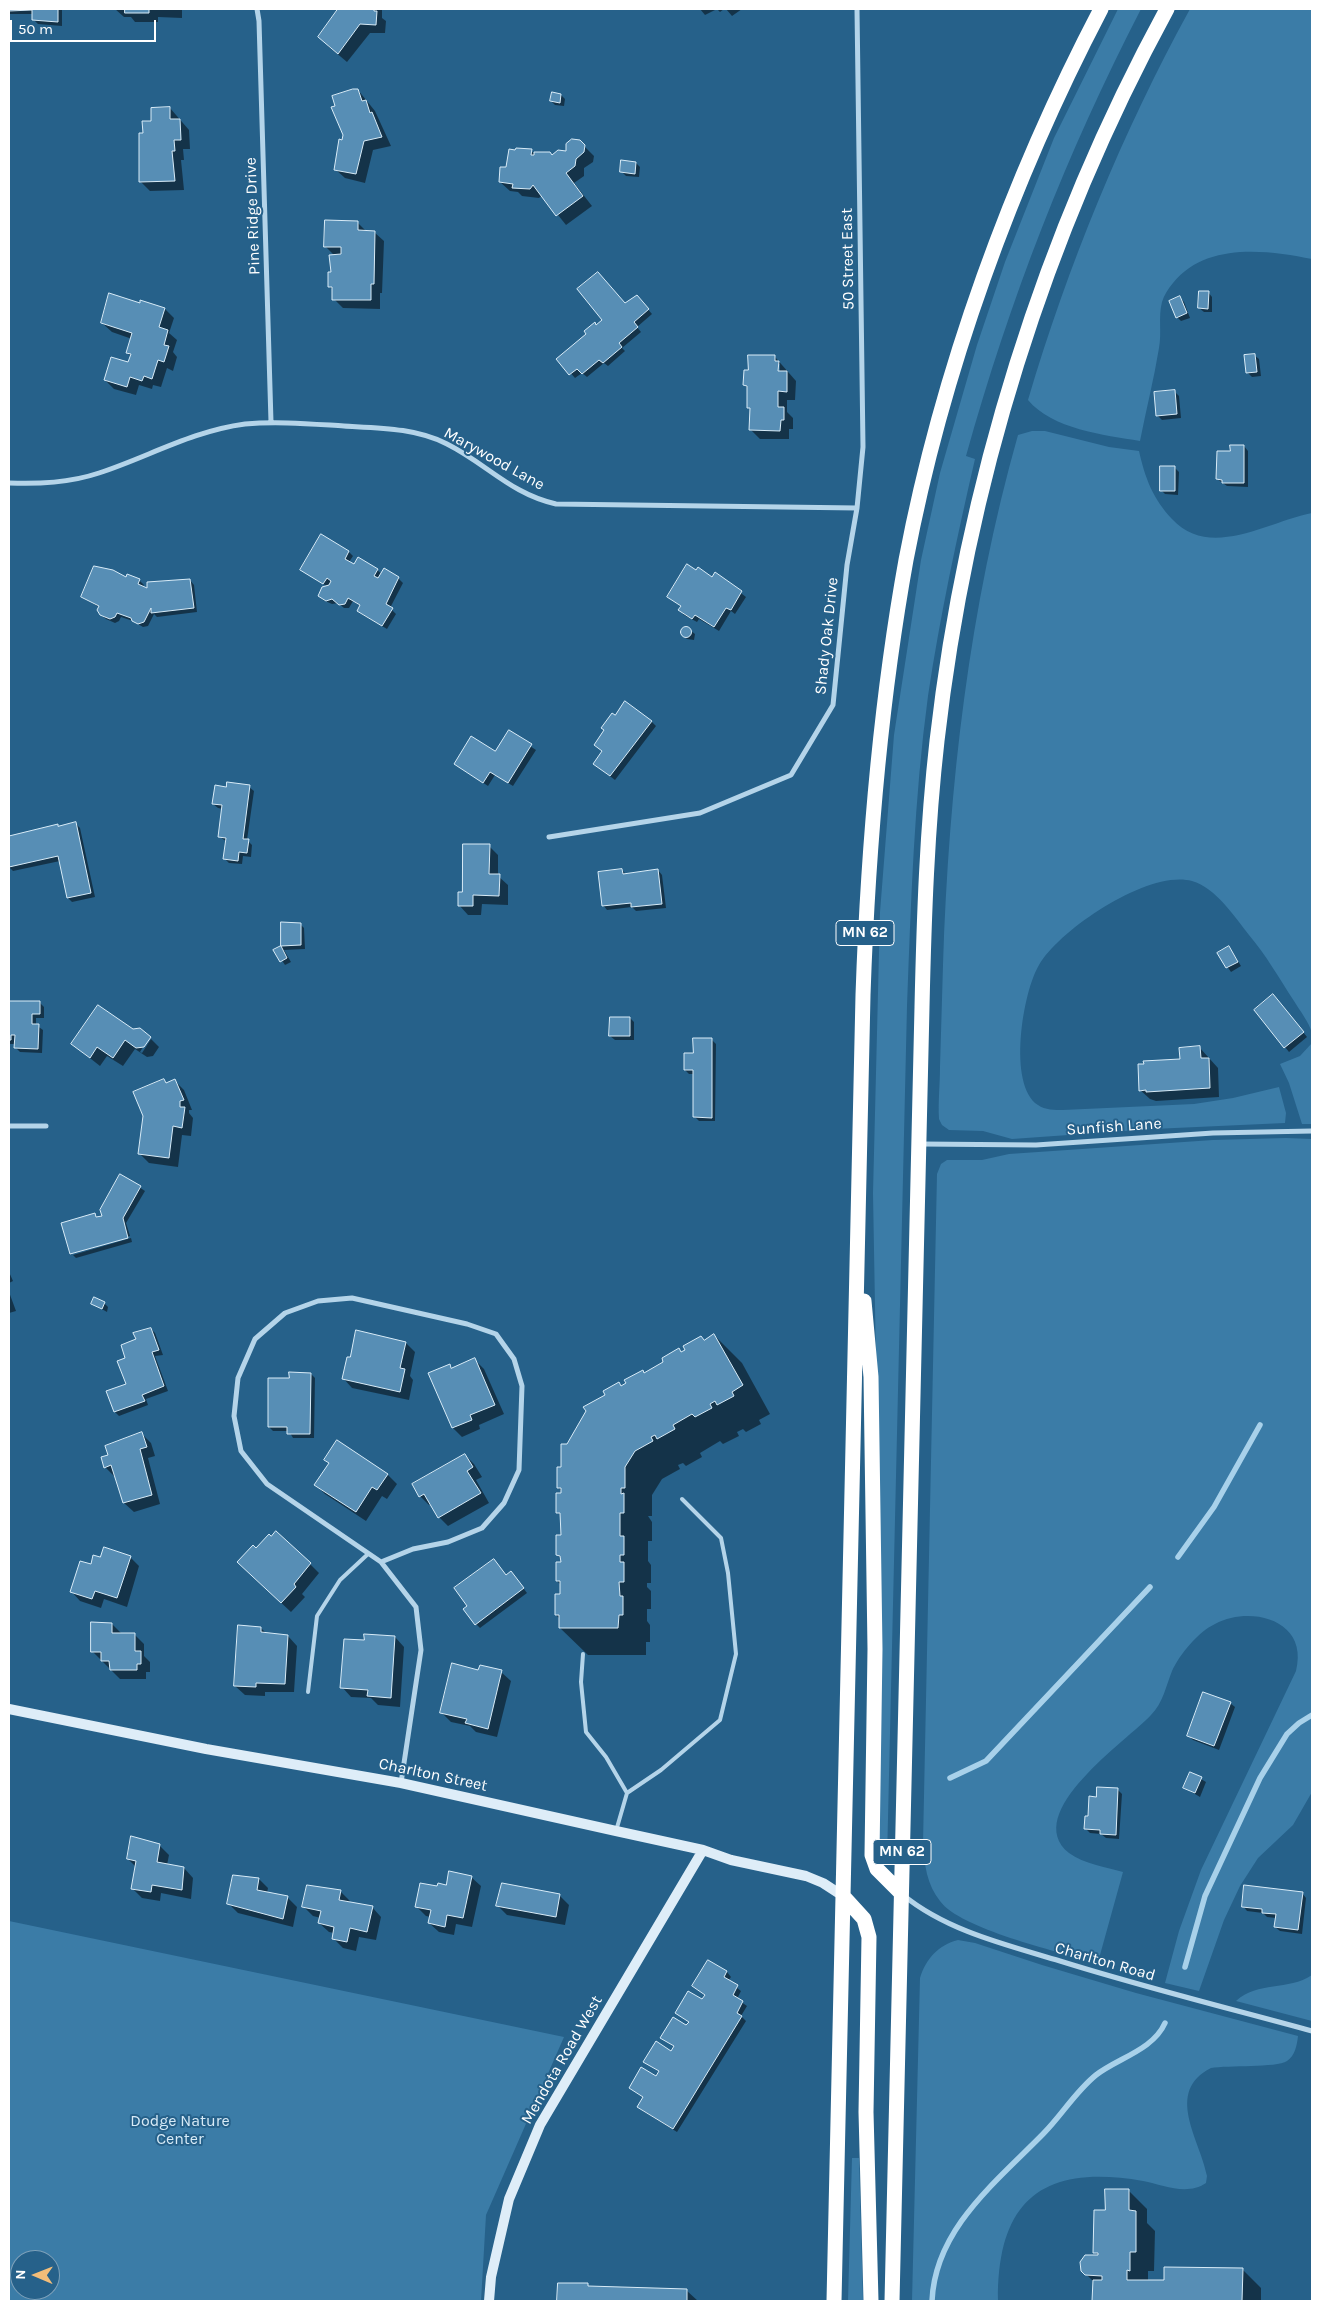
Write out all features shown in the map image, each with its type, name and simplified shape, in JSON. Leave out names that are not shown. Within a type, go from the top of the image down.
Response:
[{"type":"highway","name":"MN 62","points":[[834,2301],[858,1224],[869,857],[886,689],[907,558],[938,426],[964,340],[995,249],[1041,133],[1101,9]]},
{"type":"highway","name":"MN 62","points":[[892,2301],[924,922],[934,778],[948,660],[974,525],[1006,402],[1034,313],[1064,232],[1117,108],[1167,9]]},
{"type":"highway","points":[[858,1224],[871,1387],[876,1649],[872,1855],[877,1869],[901,1893]]},
{"type":"highway","points":[[843,1896],[864,1919],[869,1937],[866,2112],[871,2301]]},
{"type":"street","name":"Pine Ridge Drive","points":[[257,9],[272,422]]},
{"type":"street","name":"50 Street East","points":[[857,9],[864,447],[857,508]]},
{"type":"street","name":"Marywood Lane","points":[[9,482],[43,484],[77,479],[110,469],[192,436],[218,429],[272,422],[392,429],[428,436],[447,444],[522,493],[556,504],[857,508]]},
{"type":"street","name":"Shady Oak Drive","points":[[549,837],[700,813],[791,775],[833,705],[847,565],[857,508]]},
{"type":"street","points":[[9,1126],[46,1126]]},
{"type":"street","name":"Sunfish Lane","points":[[918,1144],[1036,1145],[1183,1135],[1312,1131]]},
{"type":"street","points":[[381,1562],[413,1549],[448,1542],[482,1528],[504,1503],[519,1470],[522,1386],[514,1359],[496,1334],[467,1324],[352,1298],[318,1301],[285,1313],[256,1339],[238,1378],[234,1416],[241,1451],[267,1484],[381,1562],[416,1607],[421,1650],[401,1783]]},
{"type":"street","name":"Charlton Street","points":[[9,1709],[206,1749],[401,1783],[703,1850],[731,1860],[806,1876],[824,1883],[843,1896]]},
{"type":"street","name":"Mendota Road West","points":[[489,2301],[491,2277],[509,2199],[540,2125],[703,1850]]},
{"type":"street","name":"Charlton Road","points":[[901,1893],[936,1917],[1016,1948],[1163,1992],[1312,2031]]},
{"type":"lane","points":[[616,1831],[626,1794],[661,1770],[720,1720],[736,1654],[728,1573],[721,1538],[682,1499]]},
{"type":"lane","points":[[308,1692],[317,1616],[340,1580],[368,1554]]},
{"type":"lane","points":[[583,1654],[581,1682],[586,1732],[606,1757],[626,1794]]},
{"type":"green space","points":[[1118,9],[1141,9],[1088,118],[1042,228],[1001,340],[966,456],[975,459],[949,577],[923,735],[916,812],[907,1006],[887,1861],[880,1856],[878,1851],[881,1648],[873,1193],[880,912],[894,735],[921,560],[940,473],[977,345],[1005,262],[1054,138]]},
{"type":"green space","points":[[1190,9],[1312,9],[1312,259],[1257,252],[1238,252],[1220,255],[1202,261],[1187,270],[1173,283],[1166,292],[1162,302],[1159,348],[1140,441],[1095,433],[1064,424],[1038,410],[1028,400],[1061,299],[1098,200],[1142,103]]},
{"type":"green space","points":[[1032,431],[1045,431],[1109,447],[1139,451],[1151,488],[1165,511],[1187,531],[1204,537],[1239,535],[1312,513],[1312,1033],[1309,1025],[1267,959],[1231,911],[1217,896],[1201,885],[1192,881],[1174,880],[1153,884],[1107,905],[1085,919],[1050,951],[1039,965],[1028,995],[1023,1015],[1020,1059],[1028,1094],[1038,1105],[1044,1108],[1063,1110],[1194,1104],[1233,1098],[1279,1087],[1286,1113],[1285,1123],[1153,1129],[1012,1139],[983,1131],[949,1130],[942,1125],[939,1119],[946,898],[956,764],[964,697],[986,565],[1001,500],[1018,435]]},
{"type":"green space","points":[[1312,1043],[1312,1124],[1302,1124],[1289,1083],[1280,1064],[1300,1056]]},
{"type":"green space","points":[[1312,1139],[1312,1792],[1293,1825],[1258,1858],[1240,1886],[1224,1920],[1199,1991],[1165,1983],[1179,1931],[1201,1870],[1296,1671],[1298,1654],[1294,1639],[1286,1629],[1274,1621],[1260,1617],[1245,1616],[1229,1618],[1202,1632],[1175,1664],[1161,1700],[1151,1715],[1102,1759],[1067,1798],[1058,1818],[1058,1837],[1069,1853],[1088,1863],[1123,1872],[1100,1955],[1092,1962],[1010,1938],[967,1921],[940,1901],[929,1881],[925,1866],[923,1843],[937,1174],[941,1164],[947,1160],[982,1160],[1009,1154],[1213,1140]]},
{"type":"green space","name":"Dodge Nature Center","points":[[9,1921],[564,2037],[486,2215],[481,2301],[9,2301]]},
{"type":"green space","points":[[958,1940],[975,1943],[1136,1993],[1298,2036],[1298,2039],[1294,2053],[1287,2061],[1263,2066],[1211,2068],[1197,2078],[1190,2090],[1187,2103],[1193,2132],[1207,2176],[1206,2183],[1199,2187],[1183,2189],[1109,2177],[1079,2178],[1054,2184],[1033,2196],[1018,2213],[1006,2236],[1000,2266],[998,2301],[912,2301],[920,1978],[929,1959],[939,1949]]},
{"type":"green space","points":[[1312,1975],[1312,2021],[1236,2001],[1254,1991],[1293,1983]]},
{"type":"green space","points":[[852,2158],[859,2158],[863,2301],[848,2301]]},
{"type":"building","points":[[9,9],[58,9],[58,22],[32,20],[32,10],[9,11]]},
{"type":"building","points":[[125,9],[149,9],[149,13],[125,13]]},
{"type":"building","points":[[338,9],[374,9],[374,11],[377,11],[376,25],[360,24],[338,54],[318,37]]},
{"type":"building","points":[[358,89],[362,101],[366,100],[382,137],[364,141],[356,174],[334,170],[339,139],[342,140],[343,135],[331,107],[335,106],[332,96]]},
{"type":"building","points":[[552,92],[561,94],[560,103],[550,101]]},
{"type":"building","points":[[170,107],[170,119],[180,119],[181,140],[174,140],[175,151],[172,151],[175,181],[139,182],[139,133],[143,133],[142,121],[151,121],[151,108]]},
{"type":"building","points":[[572,139],[580,140],[585,145],[584,152],[576,159],[575,166],[566,173],[583,196],[556,216],[533,185],[530,189],[512,188],[513,184],[499,182],[500,167],[506,167],[509,149],[532,149],[531,155],[534,155],[534,152],[550,152],[552,155],[558,150],[566,151],[566,144]]},
{"type":"building","points":[[621,160],[636,162],[635,174],[620,172]]},
{"type":"building","points":[[325,220],[358,221],[358,230],[375,231],[374,284],[371,284],[371,300],[332,300],[332,287],[328,287],[328,272],[331,272],[329,255],[341,254],[341,247],[324,247]]},
{"type":"building","points":[[598,272],[625,303],[637,295],[649,309],[634,322],[638,327],[619,343],[622,347],[603,363],[599,360],[582,374],[577,369],[569,375],[556,359],[586,334],[584,331],[595,322],[596,325],[602,320],[577,289]]},
{"type":"building","points":[[1199,291],[1209,291],[1208,309],[1198,308]]},
{"type":"building","points":[[109,293],[140,303],[140,300],[165,308],[159,327],[168,330],[164,345],[169,346],[164,362],[158,360],[152,379],[144,376],[142,381],[130,377],[127,387],[104,380],[111,357],[128,362],[131,354],[126,353],[132,333],[101,323]]},
{"type":"building","points":[[1180,296],[1187,313],[1176,318],[1169,301]]},
{"type":"building","points":[[1255,354],[1257,372],[1246,373],[1244,355]]},
{"type":"building","points":[[748,355],[775,355],[775,361],[779,361],[778,371],[787,371],[787,392],[778,391],[778,407],[784,407],[784,420],[781,420],[780,431],[749,430],[750,408],[747,408],[747,386],[743,385],[744,370],[748,370]]},
{"type":"building","points":[[1175,390],[1177,414],[1156,416],[1154,392]]},
{"type":"building","points":[[1230,445],[1244,445],[1244,483],[1222,483],[1222,480],[1216,479],[1217,451],[1230,451]]},
{"type":"building","points":[[1160,466],[1175,466],[1175,491],[1160,491]]},
{"type":"building","points":[[321,534],[349,551],[345,559],[354,564],[358,557],[378,569],[374,576],[378,578],[384,568],[399,577],[386,604],[393,608],[382,626],[357,611],[360,605],[348,598],[345,604],[339,605],[332,599],[326,601],[318,596],[322,587],[329,585],[331,581],[327,578],[323,584],[300,570]]},
{"type":"building","points":[[687,564],[696,570],[698,567],[712,577],[715,572],[742,591],[731,610],[726,608],[714,627],[695,615],[692,619],[678,610],[681,606],[667,597]]},
{"type":"building","points":[[94,566],[113,570],[126,577],[127,574],[140,579],[138,584],[147,588],[147,582],[190,579],[194,608],[151,613],[151,608],[144,622],[138,624],[132,621],[131,618],[117,613],[115,617],[110,619],[100,615],[97,610],[99,606],[81,597]]},
{"type":"building","points":[[686,626],[692,632],[686,638],[680,632]]},
{"type":"building","points":[[625,701],[652,721],[610,776],[593,764],[602,751],[594,745],[604,730],[601,728],[612,713],[615,715]]},
{"type":"building","points":[[509,730],[532,744],[508,783],[490,772],[483,783],[454,764],[471,736],[495,751]]},
{"type":"building","points":[[227,782],[250,785],[243,839],[249,839],[247,853],[239,852],[238,861],[223,859],[226,838],[218,837],[222,805],[212,804],[215,785],[226,787]]},
{"type":"building","points":[[76,822],[91,893],[67,898],[58,856],[9,867],[9,836],[58,824],[58,826]]},
{"type":"building","points":[[463,844],[490,844],[489,874],[500,874],[499,896],[473,895],[473,906],[458,906],[458,892],[462,892]]},
{"type":"building","points":[[622,869],[623,874],[658,869],[662,904],[631,907],[631,903],[602,906],[598,872]]},
{"type":"building","points":[[281,922],[301,923],[301,945],[281,946]]},
{"type":"building","points":[[281,946],[287,958],[280,962],[273,950]]},
{"type":"building","points":[[1229,946],[1238,962],[1226,968],[1217,953]]},
{"type":"building","points":[[1273,994],[1304,1032],[1284,1048],[1254,1010]]},
{"type":"building","points":[[9,1001],[40,1001],[40,1014],[32,1014],[32,1024],[39,1024],[38,1049],[14,1048],[15,1035],[11,1035],[11,1040],[9,1040]]},
{"type":"building","points":[[98,1005],[133,1029],[140,1028],[151,1037],[144,1047],[136,1048],[125,1040],[113,1058],[97,1047],[90,1058],[71,1044]]},
{"type":"building","points":[[610,1017],[630,1017],[630,1036],[609,1036]]},
{"type":"building","points":[[693,1038],[712,1038],[712,1118],[693,1117],[693,1070],[684,1070],[684,1053],[693,1053]]},
{"type":"building","points":[[1200,1046],[1201,1058],[1209,1058],[1210,1088],[1139,1091],[1138,1064],[1144,1064],[1143,1061],[1180,1059],[1179,1048]]},
{"type":"building","points":[[164,1079],[166,1083],[175,1079],[184,1100],[180,1101],[180,1107],[185,1107],[182,1128],[173,1126],[169,1158],[138,1154],[143,1116],[133,1092]]},
{"type":"building","points":[[120,1174],[141,1186],[123,1218],[128,1238],[70,1254],[61,1223],[95,1213],[96,1217],[102,1216],[100,1210]]},
{"type":"building","points":[[94,1297],[105,1302],[102,1309],[91,1304]]},
{"type":"building","points":[[151,1328],[159,1350],[152,1352],[164,1386],[142,1395],[145,1401],[114,1412],[106,1391],[126,1384],[117,1361],[125,1358],[121,1345],[136,1339],[133,1333]]},
{"type":"building","points":[[356,1330],[406,1342],[400,1368],[405,1369],[400,1392],[342,1379],[347,1357],[350,1357]]},
{"type":"building","points":[[714,1334],[743,1385],[732,1392],[734,1396],[717,1405],[715,1401],[710,1404],[712,1408],[695,1417],[692,1414],[673,1425],[675,1429],[657,1439],[655,1435],[651,1437],[653,1441],[635,1451],[625,1467],[625,1488],[621,1488],[621,1494],[624,1493],[624,1513],[620,1513],[620,1536],[624,1536],[624,1555],[620,1555],[620,1562],[624,1562],[624,1582],[619,1582],[620,1596],[623,1596],[623,1615],[619,1615],[618,1628],[559,1628],[559,1615],[555,1615],[555,1594],[560,1594],[560,1581],[556,1581],[556,1562],[561,1562],[560,1556],[556,1555],[556,1535],[561,1535],[560,1513],[556,1513],[556,1493],[561,1493],[561,1488],[557,1488],[557,1467],[561,1467],[561,1444],[567,1444],[586,1411],[583,1407],[605,1395],[603,1391],[619,1382],[621,1386],[626,1383],[624,1380],[643,1370],[644,1373],[663,1362],[662,1358],[679,1348],[681,1352],[685,1350],[683,1346],[701,1336],[704,1340]]},
{"type":"building","points":[[475,1358],[495,1405],[470,1415],[472,1420],[452,1428],[428,1373],[450,1364],[451,1368]]},
{"type":"building","points":[[289,1372],[311,1373],[310,1434],[287,1434],[287,1427],[268,1427],[268,1378],[289,1378]]},
{"type":"building","points":[[142,1432],[147,1447],[140,1449],[152,1495],[123,1503],[111,1465],[104,1468],[101,1457],[108,1455],[105,1446]]},
{"type":"building","points":[[337,1440],[388,1474],[377,1490],[372,1487],[356,1512],[314,1485],[329,1463],[324,1460]]},
{"type":"building","points":[[465,1454],[473,1467],[467,1471],[481,1493],[438,1518],[424,1494],[419,1497],[412,1484]]},
{"type":"building","points":[[276,1531],[311,1563],[294,1584],[296,1587],[281,1603],[237,1562],[253,1545],[256,1548],[269,1534],[271,1536]]},
{"type":"building","points":[[104,1547],[131,1556],[117,1598],[95,1591],[92,1599],[70,1592],[80,1561],[91,1564],[93,1555],[100,1557]]},
{"type":"building","points":[[494,1559],[506,1575],[511,1571],[524,1588],[475,1625],[463,1609],[467,1606],[454,1588]]},
{"type":"building","points":[[91,1622],[112,1623],[112,1633],[135,1633],[135,1651],[141,1651],[141,1664],[137,1664],[137,1670],[110,1670],[109,1661],[101,1661],[101,1652],[91,1652]]},
{"type":"building","points":[[238,1625],[261,1627],[261,1632],[288,1635],[285,1684],[256,1683],[256,1687],[234,1686]]},
{"type":"building","points":[[364,1634],[395,1636],[391,1698],[367,1696],[368,1690],[340,1688],[344,1639],[364,1640]]},
{"type":"building","points":[[452,1663],[478,1670],[480,1665],[502,1670],[488,1729],[465,1723],[467,1719],[440,1713]]},
{"type":"building","points":[[1203,1692],[1231,1702],[1214,1746],[1187,1736]]},
{"type":"building","points":[[1190,1772],[1202,1777],[1195,1793],[1183,1788]]},
{"type":"building","points":[[1097,1787],[1118,1788],[1116,1835],[1100,1834],[1100,1830],[1084,1829],[1085,1816],[1088,1816],[1089,1796],[1096,1797]]},
{"type":"building","points":[[131,1836],[160,1844],[157,1862],[184,1867],[182,1890],[152,1885],[151,1892],[131,1889],[136,1861],[127,1859]]},
{"type":"building","points":[[449,1871],[472,1876],[463,1918],[447,1915],[445,1927],[428,1923],[431,1910],[415,1907],[420,1883],[437,1886],[438,1883],[446,1885]]},
{"type":"building","points":[[233,1875],[259,1878],[257,1890],[288,1896],[283,1919],[227,1904]]},
{"type":"building","points":[[502,1883],[560,1894],[556,1917],[496,1906]]},
{"type":"building","points":[[307,1885],[341,1890],[339,1900],[373,1906],[367,1932],[350,1928],[347,1942],[332,1939],[334,1927],[318,1923],[321,1911],[302,1907]]},
{"type":"building","points":[[1244,1885],[1303,1892],[1298,1930],[1274,1927],[1276,1914],[1262,1913],[1262,1909],[1242,1907]]},
{"type":"building","points":[[708,1960],[727,1971],[724,1977],[738,1985],[733,1995],[743,2001],[737,2013],[742,2016],[673,2129],[637,2107],[643,2097],[629,2088],[641,2067],[656,2076],[659,2071],[643,2062],[656,2041],[671,2051],[674,2046],[660,2038],[673,2017],[686,2025],[689,2022],[675,2013],[688,1991],[702,1999],[705,1995],[692,1986]]},
{"type":"building","points":[[1105,2189],[1129,2189],[1129,2210],[1136,2211],[1136,2252],[1130,2252],[1130,2271],[1127,2270],[1127,2280],[1164,2280],[1164,2267],[1243,2268],[1242,2301],[1092,2301],[1093,2280],[1102,2280],[1102,2276],[1085,2275],[1081,2271],[1080,2262],[1085,2255],[1098,2255],[1098,2253],[1093,2253],[1094,2210],[1105,2210]]},
{"type":"building","points":[[558,2283],[588,2283],[588,2286],[687,2289],[687,2301],[557,2301]]},
{"type":"waterway","points":[[1178,1557],[1214,1507],[1260,1425]]},
{"type":"waterway","points":[[950,1778],[986,1761],[1150,1587]]},
{"type":"waterway","points":[[1185,1967],[1205,1896],[1260,1778],[1287,1734],[1312,1715]]},
{"type":"waterway","points":[[932,2301],[936,2275],[944,2251],[956,2229],[971,2208],[1050,2127],[1088,2082],[1105,2069],[1144,2047],[1165,2023]]}]
